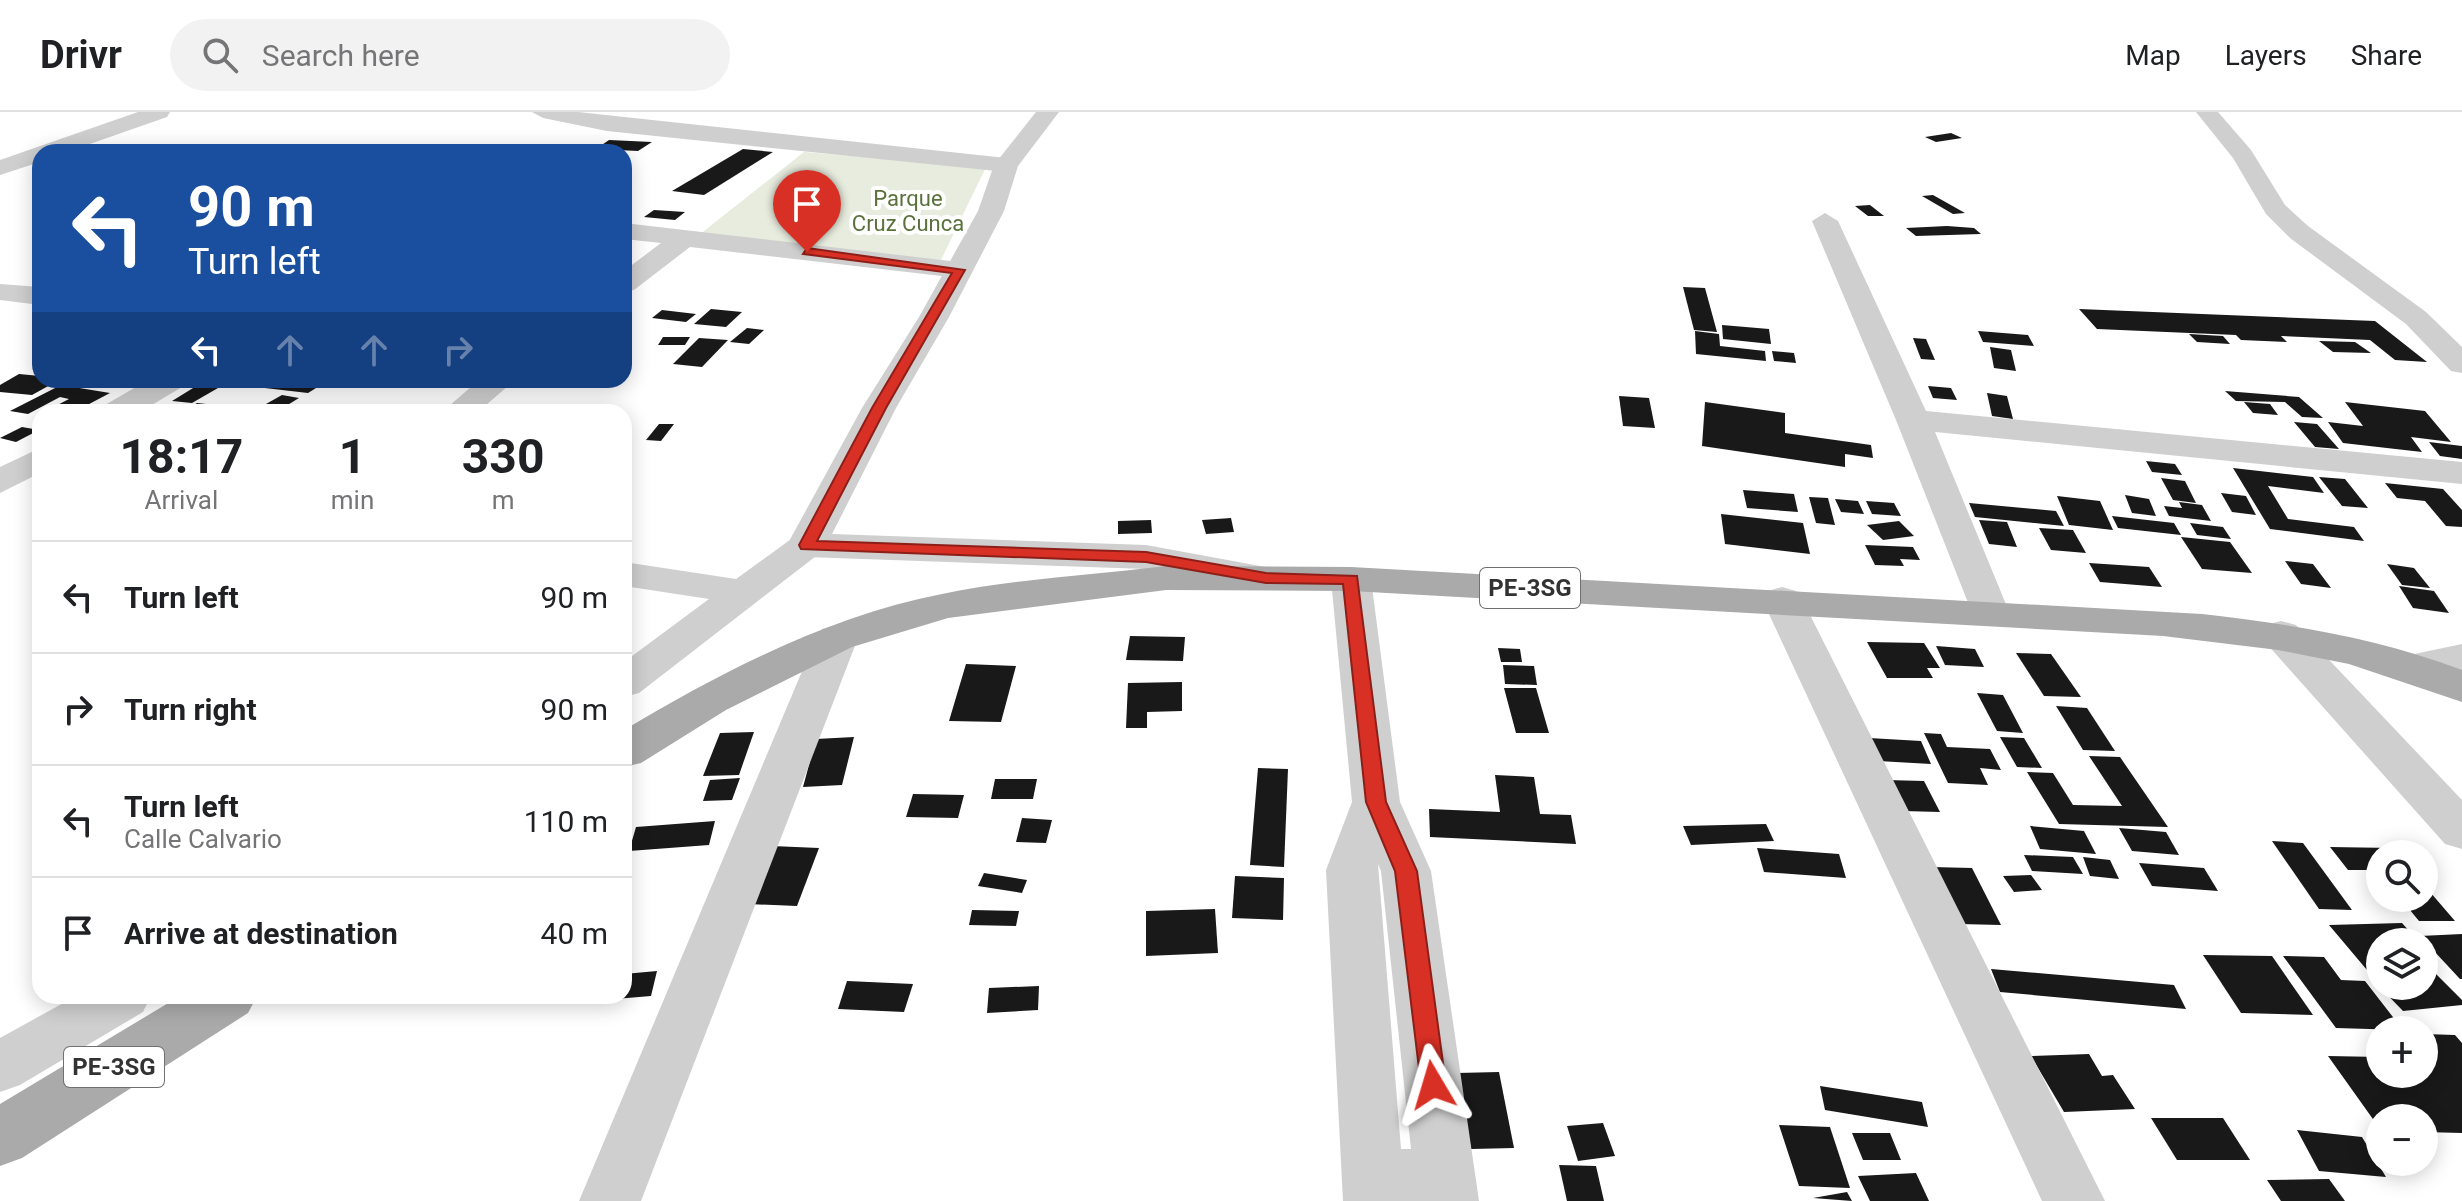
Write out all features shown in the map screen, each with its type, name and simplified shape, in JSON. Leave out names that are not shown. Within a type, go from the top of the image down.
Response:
[{"type":"main road","name":"PE-3SG","points":[[632,746],[710,699],[837,638],[943,606],[1007,595],[1166,578],[1351,579],[1782,599],[2163,623],[2281,634],[2415,667],[2462,687]]},
{"type":"main road","name":"PE-3SG","points":[[0,1138],[215,1004]]},
{"type":"street","points":[[68,144],[159,112]]},
{"type":"street","points":[[543,112],[607,124],[1006,165]]},
{"type":"street","points":[[632,677],[807,545],[879,408],[991,211],[1006,165],[1048,112]]},
{"type":"street","points":[[2207,112],[2243,155],[2275,209],[2299,232],[2416,318],[2462,364]]},
{"type":"street","points":[[1,168],[32,157]]},
{"type":"street","points":[[1,168],[32,171]]},
{"type":"street","points":[[1825,221],[1913,420],[1990,614]]},
{"type":"street","points":[[632,232],[959,270]]},
{"type":"street","points":[[632,278],[686,237]]},
{"type":"street","points":[[1,292],[32,295]]},
{"type":"street","points":[[130,404],[158,388]]},
{"type":"street","points":[[468,404],[489,388]]},
{"type":"street","points":[[1913,420],[2462,473]]},
{"type":"street","points":[[1,481],[32,463]]},
{"type":"street","points":[[1,481],[32,485]]},
{"type":"street","points":[[807,545],[1146,557],[1266,578]]},
{"type":"street","points":[[632,575],[747,593]]},
{"type":"street","points":[[1351,579],[1376,802],[1406,871],[1446,1189],[1374,1190],[1351,870],[1376,802]]},
{"type":"street","points":[[1782,599],[2074,1201]]},
{"type":"street","points":[[2281,634],[2462,831]]},
{"type":"street","points":[[610,1201],[837,638]]},
{"type":"street","points":[[2415,667],[2462,657]]},
{"type":"street","points":[[0,1067],[110,1004]]},
{"type":"green space","name":"Parque Cruz Cunca","points":[[804,152],[986,167],[939,264],[699,235]]},
{"type":"building","points":[[1951,133],[1962,138],[1936,142],[1925,137]]},
{"type":"building","points":[[609,140],[652,142],[638,151],[632,151],[632,144],[603,144]]},
{"type":"building","points":[[743,149],[773,152],[704,195],[672,191]]},
{"type":"building","points":[[1933,195],[1965,213],[1953,214],[1922,196]]},
{"type":"building","points":[[1870,205],[1884,216],[1868,216],[1855,206]]},
{"type":"building","points":[[654,210],[685,212],[675,220],[644,217]]},
{"type":"building","points":[[1906,228],[1974,228],[1981,234],[1916,236]]},
{"type":"building","points":[[1683,287],[1705,288],[1717,332],[1694,330]]},
{"type":"building","points":[[711,309],[742,312],[726,327],[694,324]]},
{"type":"building","points":[[2079,309],[2375,321],[2427,362],[2395,360],[2370,340],[2281,336],[2287,342],[2241,340],[2236,335],[2097,329]]},
{"type":"building","points":[[662,310],[696,314],[686,322],[652,318]]},
{"type":"building","points":[[1722,325],[1769,329],[1771,344],[1723,339]]},
{"type":"building","points":[[747,328],[764,330],[749,344],[730,342]]},
{"type":"building","points":[[1695,331],[1719,334],[1720,346],[1765,351],[1766,361],[1696,354]]},
{"type":"building","points":[[1978,331],[2028,335],[2034,346],[1983,342]]},
{"type":"building","points":[[2189,334],[2223,336],[2230,344],[2197,342]]},
{"type":"building","points":[[663,337],[690,337],[685,345],[658,345]]},
{"type":"building","points":[[699,338],[728,340],[702,367],[673,364]]},
{"type":"building","points":[[1913,338],[1926,339],[1935,360],[1921,359]]},
{"type":"building","points":[[2319,341],[2355,342],[2371,353],[2333,352]]},
{"type":"building","points":[[1990,347],[2011,350],[2016,371],[1994,368]]},
{"type":"building","points":[[1772,351],[1794,353],[1796,363],[1774,361]]},
{"type":"building","points":[[19,374],[32,375],[32,388],[45,388],[32,395],[0,392],[0,385]]},
{"type":"building","points":[[1928,386],[1951,388],[1957,400],[1933,398]]},
{"type":"building","points":[[55,388],[110,393],[89,404],[59,404],[69,399],[60,397],[47,404],[32,404],[32,412],[28,414],[10,411]]},
{"type":"building","points":[[193,388],[218,388],[192,403],[172,401]]},
{"type":"building","points":[[264,388],[316,388],[308,393]]},
{"type":"building","points":[[2225,391],[2299,397],[2323,418],[2302,417],[2285,402],[2236,401]]},
{"type":"building","points":[[1987,393],[2007,396],[2013,419],[1992,416]]},
{"type":"building","points":[[282,395],[299,398],[289,404],[266,404]]},
{"type":"building","points":[[1619,396],[1649,398],[1655,428],[1623,426]]},
{"type":"building","points":[[1705,402],[1785,413],[1785,433],[1871,445],[1873,458],[1845,454],[1845,467],[1702,446]]},
{"type":"building","points":[[2244,402],[2270,404],[2278,415],[2253,413]]},
{"type":"building","points":[[2345,402],[2425,411],[2451,442],[2411,437],[2422,452],[2343,443],[2328,422],[2363,426]]},
{"type":"building","points":[[2294,422],[2317,424],[2339,449],[2315,447]]},
{"type":"building","points":[[659,424],[674,424],[661,441],[646,440]]},
{"type":"building","points":[[22,427],[32,429],[32,434],[16,442],[0,438]]},
{"type":"building","points":[[2429,442],[2462,446],[2462,459],[2440,456]]},
{"type":"building","points":[[2146,461],[2175,464],[2182,475],[2152,472]]},
{"type":"building","points":[[2233,468],[2313,477],[2324,493],[2268,486],[2288,519],[2354,527],[2364,541],[2270,529]]},
{"type":"building","points":[[2319,477],[2345,479],[2368,508],[2342,506]]},
{"type":"building","points":[[2161,478],[2185,481],[2196,503],[2173,500]]},
{"type":"building","points":[[2385,483],[2443,489],[2462,510],[2462,527],[2446,526],[2425,501],[2397,498]]},
{"type":"building","points":[[1743,490],[1794,494],[1798,512],[1747,508]]},
{"type":"building","points":[[2221,493],[2246,496],[2256,515],[2232,512]]},
{"type":"building","points":[[2125,495],[2149,499],[2156,516],[2132,513]]},
{"type":"building","points":[[2057,496],[2100,501],[2113,530],[2069,525]]},
{"type":"building","points":[[1809,497],[1828,498],[1835,525],[1816,523]]},
{"type":"building","points":[[1835,499],[1858,501],[1864,514],[1841,512]]},
{"type":"building","points":[[1866,501],[1894,503],[1901,516],[1872,514]]},
{"type":"building","points":[[2179,502],[2202,505],[2211,521],[2169,516],[2164,506],[2182,508]]},
{"type":"building","points":[[1969,503],[2056,511],[2064,526],[1975,517]]},
{"type":"building","points":[[1721,514],[1803,523],[1810,554],[1725,544]]},
{"type":"building","points":[[2112,516],[2174,523],[2181,535],[2118,528]]},
{"type":"building","points":[[1231,518],[1234,532],[1206,534],[1202,520]]},
{"type":"building","points":[[1151,520],[1152,533],[1118,534],[1118,521]]},
{"type":"building","points":[[1979,520],[2007,522],[2017,547],[1989,544]]},
{"type":"building","points":[[1899,521],[1914,536],[1883,540],[1867,525]]},
{"type":"building","points":[[2190,523],[2223,527],[2231,539],[2197,535]]},
{"type":"building","points":[[2039,528],[2073,530],[2086,553],[2051,550]]},
{"type":"building","points":[[2181,537],[2230,542],[2252,573],[2202,569]]},
{"type":"building","points":[[1865,545],[1913,547],[1920,560],[1900,559],[1904,566],[1875,565]]},
{"type":"building","points":[[2285,561],[2313,564],[2331,588],[2301,584]]},
{"type":"building","points":[[2089,563],[2149,567],[2162,587],[2100,582]]},
{"type":"building","points":[[2387,564],[2414,568],[2430,588],[2402,585]]},
{"type":"building","points":[[2399,586],[2434,591],[2449,613],[2413,608]]},
{"type":"building","points":[[1130,636],[1185,637],[1183,661],[1126,660]]},
{"type":"building","points":[[1867,642],[1924,643],[1940,668],[1927,668],[1933,678],[1887,678]]},
{"type":"building","points":[[1936,646],[1975,649],[1984,667],[1945,665]]},
{"type":"building","points":[[1498,648],[1520,649],[1522,662],[1501,662]]},
{"type":"building","points":[[2016,653],[2051,654],[2081,697],[2044,696]]},
{"type":"building","points":[[966,664],[1016,666],[1001,722],[949,721]]},
{"type":"building","points":[[1503,665],[1534,666],[1537,685],[1505,684]]},
{"type":"building","points":[[1182,682],[1182,711],[1147,712],[1147,728],[1126,728],[1128,683]]},
{"type":"building","points":[[1504,688],[1536,688],[1549,733],[1516,733]]},
{"type":"building","points":[[1977,693],[2003,695],[2023,733],[1997,731]]},
{"type":"building","points":[[2056,706],[2087,708],[2115,751],[2083,750]]},
{"type":"building","points":[[754,732],[739,775],[703,776],[720,733]]},
{"type":"building","points":[[1924,733],[1941,734],[1947,747],[1990,749],[2001,770],[1980,768],[1988,785],[1948,783]]},
{"type":"building","points":[[854,737],[842,785],[803,787],[816,739]]},
{"type":"building","points":[[2000,737],[2024,738],[2042,768],[2017,767]]},
{"type":"building","points":[[1869,738],[1921,741],[1931,764],[1878,761]]},
{"type":"building","points":[[2089,756],[2120,757],[2168,827],[2059,824],[2027,772],[2053,773],[2073,805],[2122,806]]},
{"type":"building","points":[[1258,768],[1288,769],[1284,867],[1250,865]]},
{"type":"building","points":[[1495,775],[1534,777],[1540,814],[1571,815],[1576,844],[1430,837],[1429,809],[1500,812]]},
{"type":"building","points":[[740,778],[732,800],[703,801],[710,780]]},
{"type":"building","points":[[995,779],[1037,779],[1033,799],[991,799]]},
{"type":"building","points":[[1886,780],[1924,781],[1940,812],[1902,811]]},
{"type":"building","points":[[913,794],[964,795],[958,818],[906,817]]},
{"type":"building","points":[[1022,818],[1052,820],[1046,843],[1016,842]]},
{"type":"building","points":[[715,821],[709,845],[632,851],[636,827]]},
{"type":"building","points":[[1766,824],[1774,841],[1691,845],[1683,826]]},
{"type":"building","points":[[2030,826],[2084,831],[2096,854],[2040,849]]},
{"type":"building","points":[[2119,828],[2166,832],[2179,855],[2132,851]]},
{"type":"building","points":[[2272,841],[2303,843],[2352,910],[2319,909]]},
{"type":"building","points":[[772,846],[819,848],[797,906],[748,904]]},
{"type":"building","points":[[2330,847],[2366,848],[2366,870],[2348,870]]},
{"type":"building","points":[[1757,848],[1839,854],[1846,878],[1764,872]]},
{"type":"building","points":[[2024,855],[2073,857],[2083,874],[2032,871]]},
{"type":"building","points":[[2083,857],[2110,860],[2119,879],[2090,876]]},
{"type":"building","points":[[2139,863],[2204,868],[2218,891],[2152,886]]},
{"type":"building","points":[[1931,867],[1972,868],[2001,925],[1959,924]]},
{"type":"building","points":[[984,873],[1027,880],[1022,893],[978,886]]},
{"type":"building","points":[[2031,875],[2042,890],[2014,892],[2003,876]]},
{"type":"building","points":[[1235,876],[1284,878],[1283,920],[1232,918]]},
{"type":"building","points":[[2438,901],[2455,921],[2419,921],[2412,912],[2438,912]]},
{"type":"building","points":[[1215,909],[1218,953],[1146,956],[1146,911]]},
{"type":"building","points":[[972,910],[1019,911],[1016,926],[969,925]]},
{"type":"building","points":[[2402,923],[2406,928],[2366,928],[2366,969],[2329,925]]},
{"type":"building","points":[[2462,934],[2462,979],[2438,955],[2438,935]]},
{"type":"building","points":[[2203,955],[2272,956],[2313,1015],[2241,1013]]},
{"type":"building","points":[[2283,956],[2324,957],[2341,980],[2365,981],[2366,1000],[2380,1000],[2392,1016],[2366,1016],[2366,1029],[2336,1028]]},
{"type":"building","points":[[1991,969],[2174,985],[2186,1009],[2000,992]]},
{"type":"building","points":[[657,971],[651,996],[632,998],[632,973]]},
{"type":"building","points":[[2438,976],[2462,1000],[2462,1005],[2403,1011],[2392,1000],[2438,1000]]},
{"type":"building","points":[[847,981],[913,984],[904,1012],[838,1009]]},
{"type":"building","points":[[1039,986],[1038,1010],[987,1013],[989,988]]},
{"type":"building","points":[[2438,1034],[2455,1035],[2462,1043],[2462,1133],[2438,1132],[2438,1104],[2366,1104],[2366,1109],[2328,1056],[2366,1057],[2366,1088],[2438,1088]]},
{"type":"building","points":[[2089,1054],[2102,1076],[2113,1075],[2135,1109],[2064,1112],[2031,1056]]},
{"type":"building","points":[[1499,1072],[1514,1148],[1471,1149],[1457,1073]]},
{"type":"building","points":[[1820,1086],[1922,1102],[1928,1127],[1825,1110]]},
{"type":"building","points":[[2151,1118],[2223,1118],[2250,1160],[2177,1160]]},
{"type":"building","points":[[1603,1123],[1615,1156],[1578,1161],[1567,1126]]},
{"type":"building","points":[[1779,1125],[1830,1127],[1850,1188],[1799,1186]]},
{"type":"building","points":[[2297,1130],[2362,1137],[2366,1144],[2366,1175],[2319,1171]]},
{"type":"building","points":[[1852,1133],[1890,1133],[1901,1160],[1863,1160]]},
{"type":"building","points":[[1559,1165],[1596,1166],[1604,1201],[1567,1201]]},
{"type":"building","points":[[1916,1173],[1929,1201],[1870,1201],[1858,1176]]},
{"type":"building","points":[[2329,1179],[2345,1201],[2281,1201],[2267,1180]]},
{"type":"building","points":[[1847,1192],[1852,1201],[1813,1198]]},
{"type":"route","points":[[807,252],[959,270],[879,408],[807,545],[1146,557],[1266,578],[1351,579],[1376,802],[1406,871],[1433,1085]]}]
